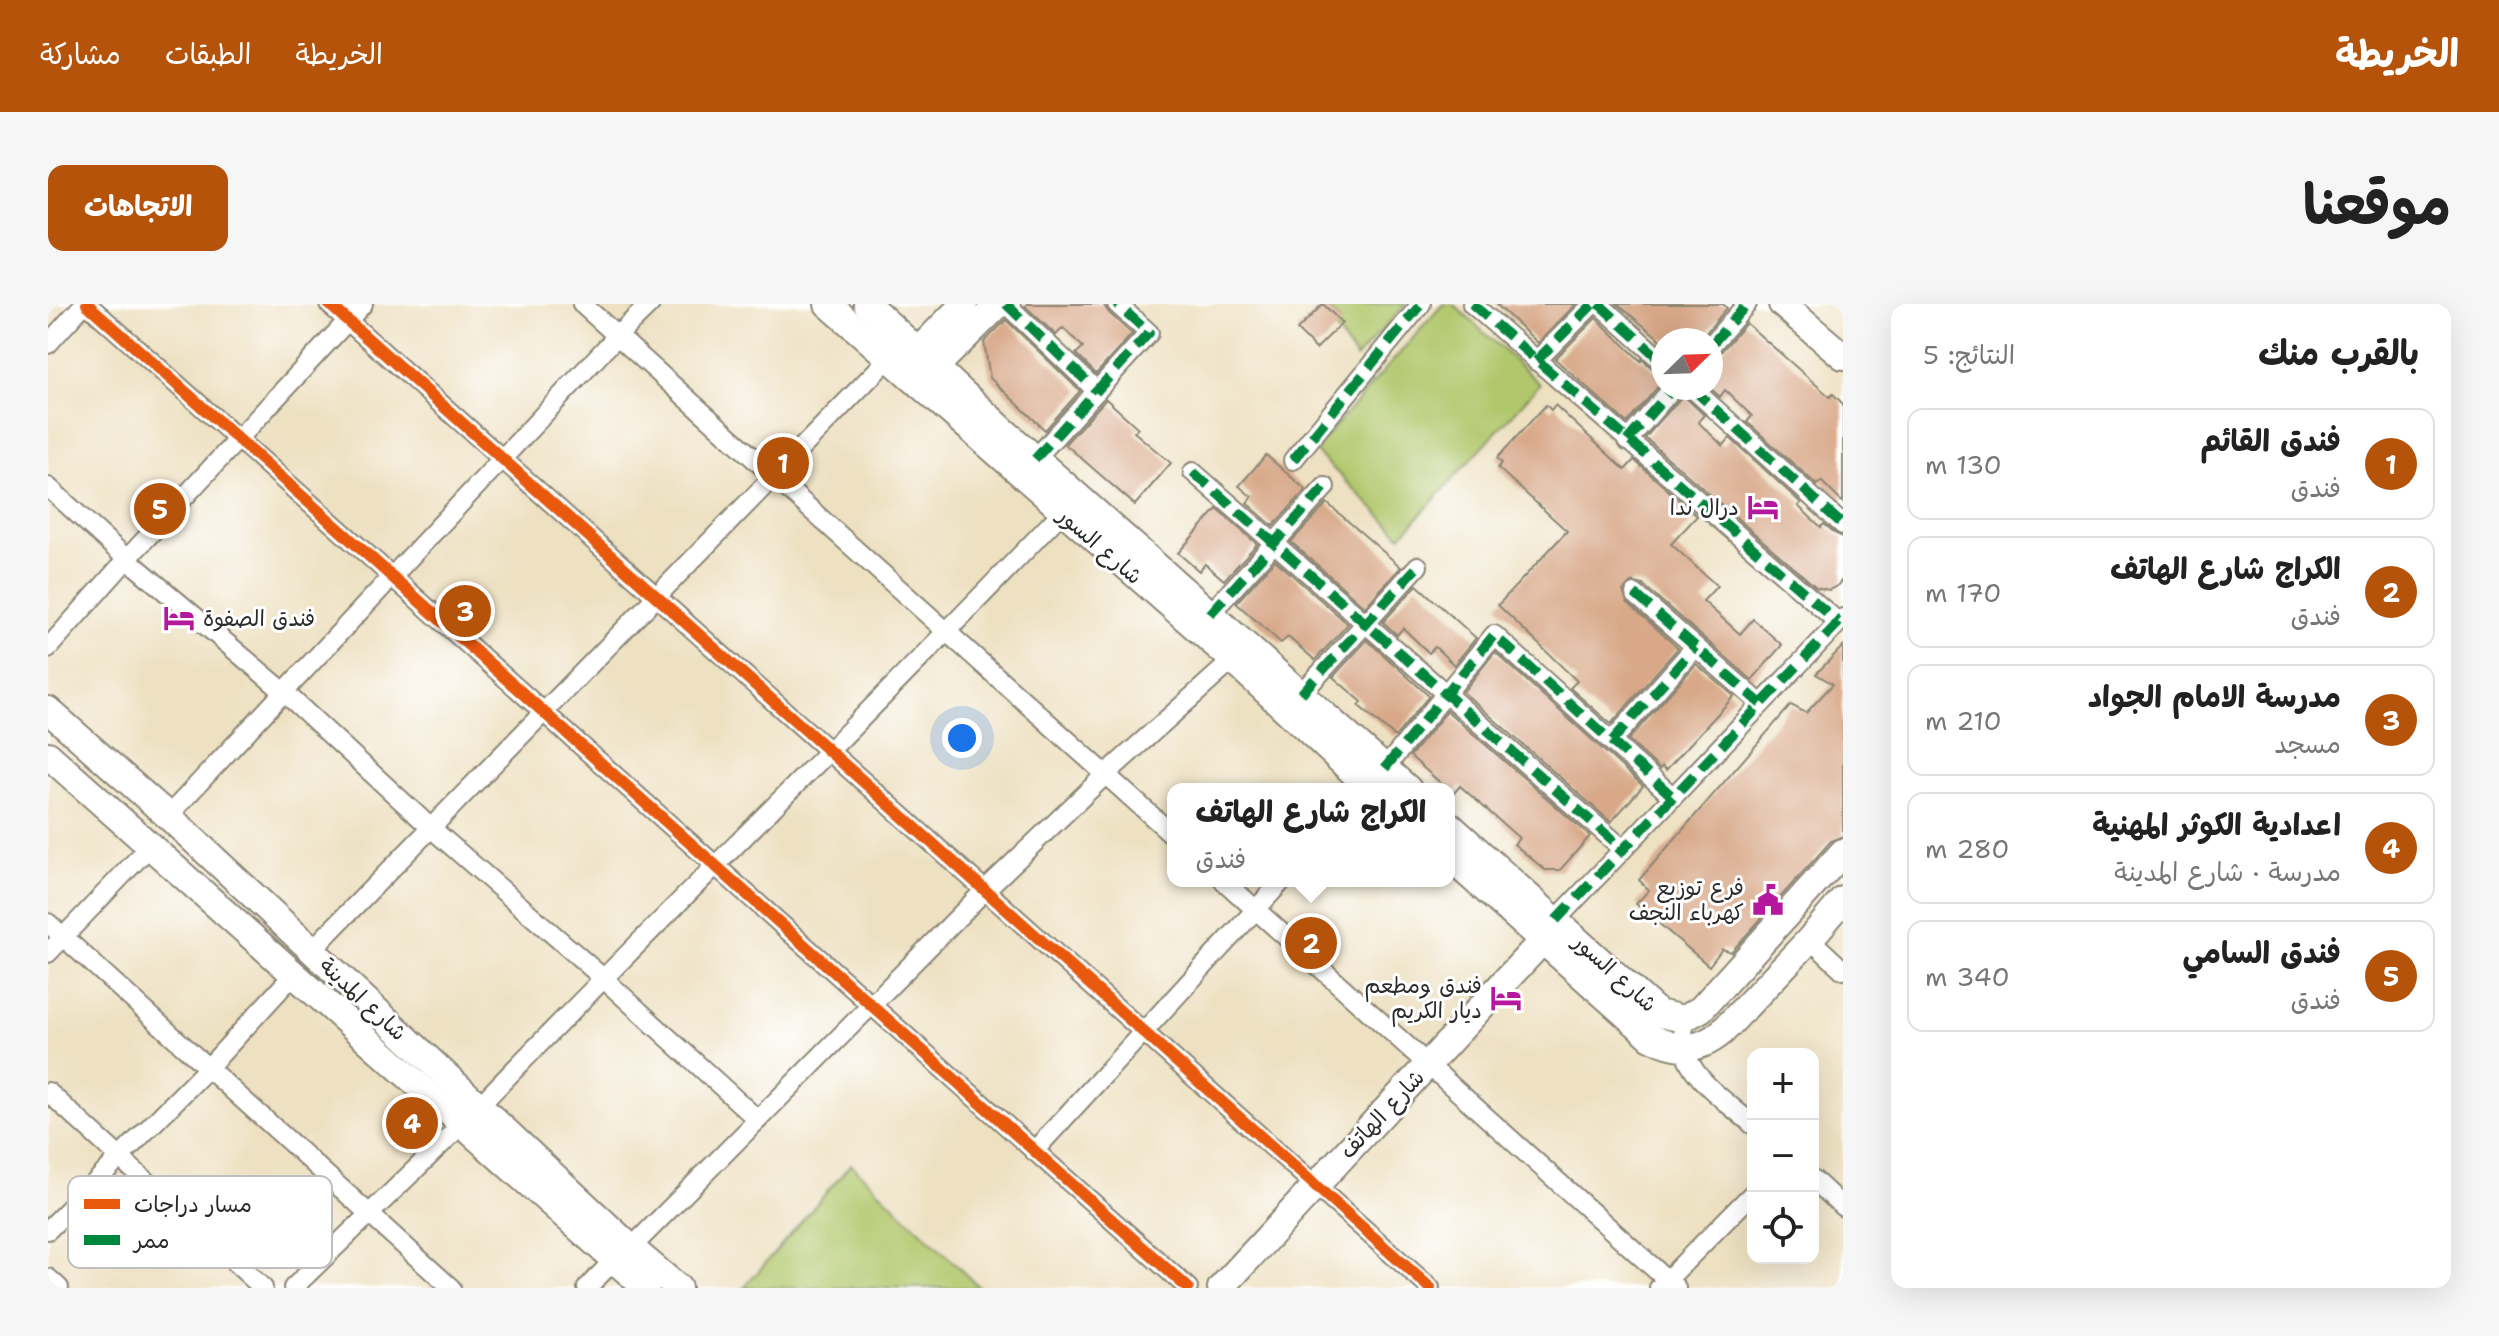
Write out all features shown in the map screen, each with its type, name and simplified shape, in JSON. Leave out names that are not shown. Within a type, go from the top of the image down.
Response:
[{"type":"street","points":[[48,344],[86,304],[1188,1288]]},
{"type":"street","points":[[329,304],[1430,1288]]},
{"type":"street","points":[[48,648],[363,304]]},
{"type":"street","points":[[582,304],[1167,830]]},
{"type":"street","points":[[168,816],[650,304]]},
{"type":"street","name":"شارع السور","points":[[828,304],[912,366],[998,441],[1062,512],[1373,783]]},
{"type":"street","name":"شارع السور","points":[[867,304],[912,366]]},
{"type":"street","points":[[912,366],[964,304]]},
{"type":"street","points":[[311,951],[774,477],[912,366],[999,304]]},
{"type":"street","points":[[1006,304],[1097,391]]},
{"type":"street","points":[[1035,459],[1149,333],[1117,304]]},
{"type":"street","points":[[1293,460],[1421,304]]},
{"type":"street","points":[[1472,304],[1627,441],[1841,620],[1550,930]]},
{"type":"street","points":[[1536,361],[1593,304]]},
{"type":"street","points":[[1599,304],[1651,351]]},
{"type":"street","points":[[1723,331],[1747,304]]},
{"type":"street","points":[[1782,304],[1843,356]]},
{"type":"street","points":[[1627,441],[1663,400]]},
{"type":"street","points":[[1705,400],[1843,525]]},
{"type":"street","name":"شارع السور","points":[[998,441],[1035,459],[1301,694],[1373,783]]},
{"type":"street","points":[[1193,472],[1623,849]]},
{"type":"street","points":[[48,487],[127,559],[283,691],[431,828],[603,978],[758,1120]]},
{"type":"street","points":[[1210,614],[1325,487]]},
{"type":"street","points":[[332,1248],[471,1115],[947,633],[1062,512]]},
{"type":"street","points":[[1301,694],[1418,566]]},
{"type":"street","points":[[1635,594],[1761,704]]},
{"type":"street","points":[[1375,783],[1494,635],[1673,797]]},
{"type":"street","points":[[1612,741],[1695,647]]},
{"type":"street","points":[[587,1288],[985,890],[1105,775],[1233,660]]},
{"type":"street","name":"شارع المدينة","points":[[48,710],[168,816],[311,951],[471,1115],[622,1254],[678,1288]]},
{"type":"street","name":"شارع المدينة","points":[[48,755],[294,974],[471,1115]]},
{"type":"street","name":"شارع السور","points":[[1455,831],[1651,1037],[1685,1049]]},
{"type":"street","points":[[48,953],[150,846]]},
{"type":"street","name":"شارع السور","points":[[1455,861],[1658,1013],[1683,1019],[1701,1009],[1843,852]]},
{"type":"street","points":[[1231,887],[1667,1285],[1747,1199]]},
{"type":"street","points":[[1034,1151],[1276,887]]},
{"type":"street","points":[[1685,1049],[1706,1044],[1722,1032],[1843,900]]},
{"type":"street","points":[[48,923],[328,1176]]},
{"type":"street","name":"شارع الهاتف","points":[[1221,1288],[1550,930]]},
{"type":"street","points":[[1810,939],[1843,970]]},
{"type":"street","points":[[101,1176],[208,1068],[294,974]]},
{"type":"street","points":[[1683,1019],[1685,1049],[1697,1073],[1748,1120]]},
{"type":"street","points":[[48,1092],[140,1176]]},
{"type":"street","points":[[332,1180],[451,1288]]},
{"type":"street","points":[[1819,1185],[1843,1207]]},
{"type":"street","points":[[48,1230],[68,1209]]},
{"type":"street","name":"شارع المدينة","points":[[622,1254],[646,1288]]},
{"type":"street","points":[[241,1268],[263,1288]]},
{"type":"street","points":[[293,1288],[313,1268]]},
{"type":"street","points":[[48,1278],[59,1288]]},
{"type":"green space","points":[[1324,304],[1406,304],[1356,358],[1335,329],[1341,322]]},
{"type":"green space","points":[[1443,304],[1453,304],[1540,384],[1401,536],[1314,450]]},
{"type":"green space","points":[[851,1164],[980,1288],[744,1288]]},
{"type":"building","points":[[1103,304],[1132,334],[1096,374],[1076,354],[1083,347],[1063,328],[1056,335],[1025,306]]},
{"type":"building","points":[[1323,304],[1342,323],[1316,349],[1297,330]]},
{"type":"building","points":[[1496,304],[1576,304],[1538,343]]},
{"type":"building","points":[[1617,304],[1723,304],[1727,308],[1710,328],[1651,328],[1651,332]]},
{"type":"building","points":[[1596,318],[1651,367],[1651,395],[1627,423],[1555,359]]},
{"type":"building","points":[[1006,320],[1080,391],[1045,430],[990,378],[984,342]]},
{"type":"building","points":[[1746,323],[1830,397],[1833,394],[1843,404],[1843,503],[1821,481],[1817,485],[1747,422],[1752,416],[1725,390],[1723,393],[1723,350]]},
{"type":"building","points":[[1106,399],[1138,428],[1134,432],[1171,463],[1135,505],[1065,444]]},
{"type":"building","points":[[1679,400],[1688,400],[1704,415],[1698,422],[1723,446],[1730,438],[1801,503],[1798,506],[1821,527],[1824,524],[1843,537],[1843,579],[1829,590],[1816,587],[1645,438]]},
{"type":"building","points":[[1546,405],[1551,410],[1555,405],[1625,470],[1634,460],[1697,516],[1671,544],[1717,586],[1703,601],[1740,634],[1753,619],[1782,645],[1752,680],[1643,585],[1632,582],[1623,591],[1627,602],[1678,648],[1611,724],[1570,688],[1577,681],[1498,605],[1567,531],[1498,468],[1502,463],[1497,458]]},
{"type":"building","points":[[1266,455],[1306,490],[1273,526],[1247,503],[1252,497],[1239,486]]},
{"type":"building","points":[[1327,503],[1401,567],[1365,607],[1291,542]]},
{"type":"building","points":[[1217,509],[1257,544],[1224,580],[1205,564],[1199,571],[1178,553]]},
{"type":"building","points":[[1275,560],[1348,624],[1315,660],[1288,637],[1281,643],[1236,603]]},
{"type":"building","points":[[1417,585],[1476,638],[1454,665],[1435,647],[1429,653],[1403,628],[1397,635],[1383,622]]},
{"type":"building","points":[[1367,640],[1429,696],[1395,737],[1359,706],[1362,702],[1333,677]]},
{"type":"building","points":[[1843,646],[1843,836],[1831,841],[1731,952],[1722,949],[1709,966],[1636,904],[1649,890],[1639,880],[1791,705],[1806,713],[1833,684],[1816,674]]},
{"type":"building","points":[[1495,652],[1643,786],[1611,822],[1463,692]]},
{"type":"building","points":[[1696,664],[1734,696],[1666,770],[1662,766],[1660,769],[1628,740]]},
{"type":"building","points":[[1447,711],[1590,836],[1560,870],[1545,870],[1514,844],[1519,838],[1460,786],[1455,792],[1455,783],[1441,783],[1410,756]]},
{"type":"marked path","points":[[1006,304],[1097,391]]},
{"type":"marked path","points":[[1035,459],[1149,333],[1117,304]]},
{"type":"marked path","points":[[1293,460],[1421,304]]},
{"type":"marked path","points":[[1472,304],[1838,622]]},
{"type":"marked path","points":[[1536,361],[1593,304]]},
{"type":"marked path","points":[[1599,304],[1651,351]]},
{"type":"marked path","points":[[1723,331],[1747,304]]},
{"type":"marked path","points":[[1627,441],[1663,400]]},
{"type":"marked path","points":[[1705,400],[1843,525]]},
{"type":"marked path","points":[[1193,472],[1623,849]]},
{"type":"marked path","points":[[1210,614],[1325,487]]},
{"type":"marked path","points":[[1301,694],[1418,566]]},
{"type":"marked path","points":[[1635,594],[1761,704]]},
{"type":"marked path","points":[[1556,920],[1843,618]]},
{"type":"marked path","points":[[1385,768],[1494,635],[1673,797]]},
{"type":"marked path","points":[[1612,741],[1695,647]]},
{"type":"cycle path","points":[[87,304],[1188,1288]]},
{"type":"cycle path","points":[[329,304],[1430,1288]]},
{"type":"place","name":"فندق القائم","points":[[783,463]]},
{"type":"place","name":"درال ندا","points":[[1763,507]]},
{"type":"place","name":"فندق السامي","points":[[160,509]]},
{"type":"place","name":"مدرسة الامام الجواد","points":[[465,611]]},
{"type":"place","name":"فندق الصفوة","points":[[179,618]]},
{"type":"place","name":"فرع توزيع كهرباء النجف","points":[[1768,900]]},
{"type":"place","name":"الكراج شارع الهاتف","points":[[1311,943]]},
{"type":"place","name":"فندق ومطعم ديار الكريم","points":[[1506,998]]},
{"type":"place","name":"اعدادية الكوثر المهنية","points":[[412,1123]]}]
